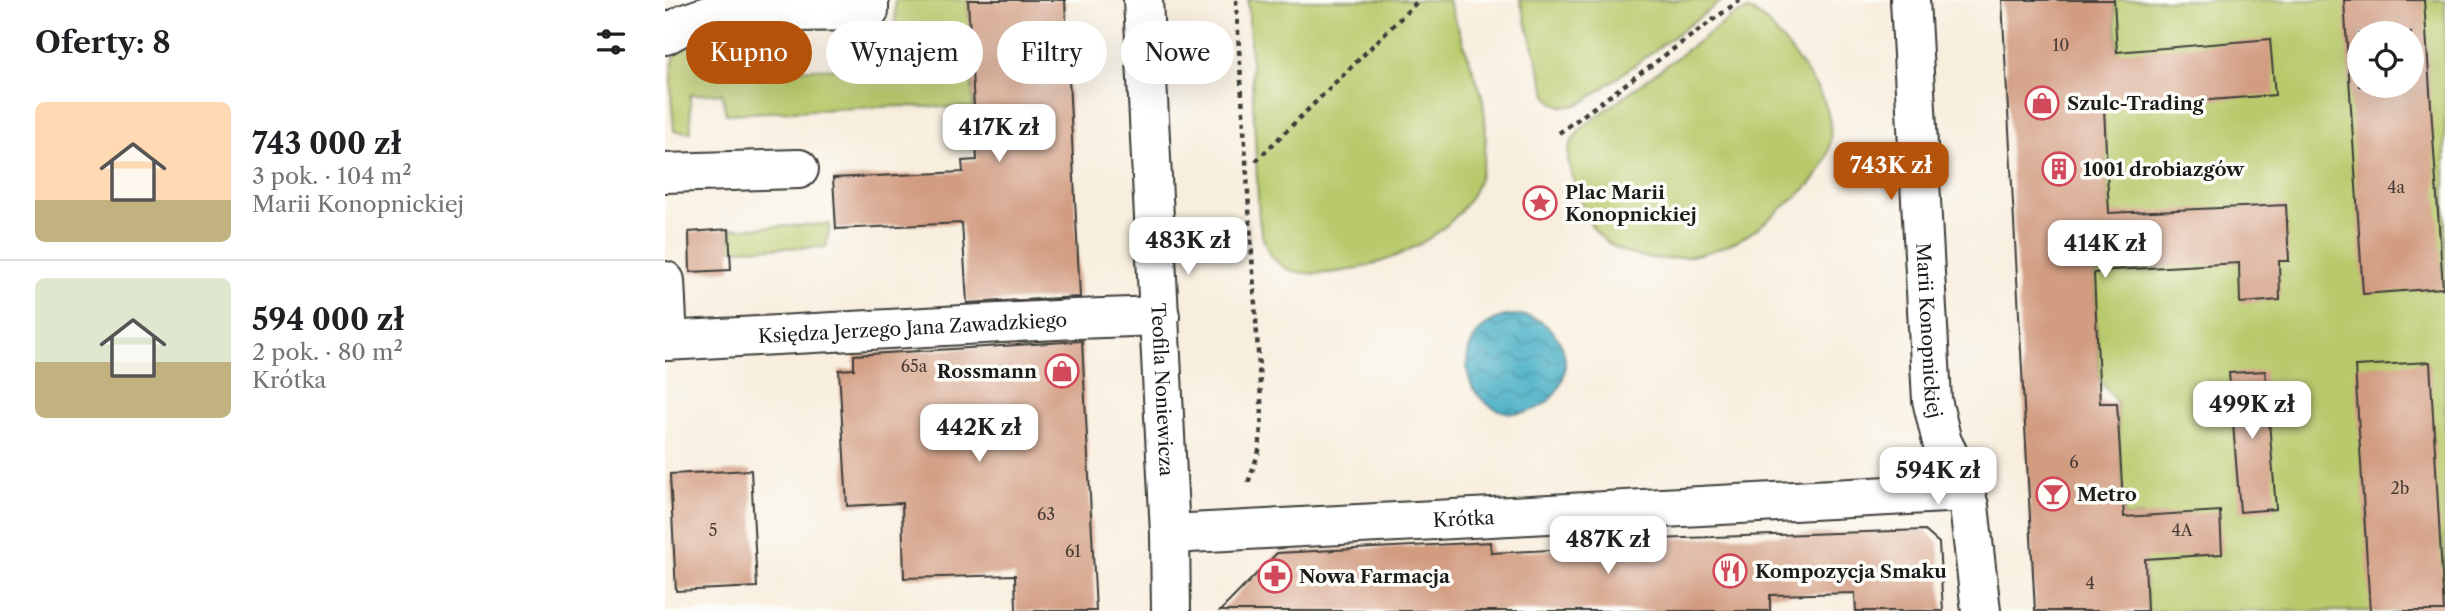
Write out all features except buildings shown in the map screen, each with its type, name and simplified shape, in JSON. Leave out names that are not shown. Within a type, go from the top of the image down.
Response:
[{"type":"street","points":[[665,34],[716,13],[869,12],[869,0]]},
{"type":"street","name":"Teofila Noniewicza","points":[[1143,0],[1170,534],[1171,611]]},
{"type":"street","name":"Marii Konopnickiej","points":[[1910,0],[1932,400],[1941,442],[1965,492],[1981,611]]},
{"type":"street","points":[[665,173],[799,169]]},
{"type":"street","points":[[665,281],[667,341]]},
{"type":"street","name":"Księdza Jerzego Jana Zawadzkiego","points":[[667,341],[1160,316]]},
{"type":"street","name":"Krótka","points":[[1170,534],[1965,492]]},
{"type":"path","points":[[1222,532],[1253,471],[1262,429],[1236,0]]},
{"type":"path","points":[[1256,161],[1419,0]]},
{"type":"path","points":[[1559,133],[1740,0]]},
{"type":"green space","points":[[895,0],[968,0],[969,21],[895,21]]},
{"type":"green space","points":[[1248,0],[1448,0],[1482,95],[1486,134],[1484,161],[1476,186],[1458,214],[1443,228],[1426,240],[1388,259],[1347,270],[1302,273],[1283,267],[1274,259],[1265,243],[1259,220]]},
{"type":"green space","points":[[1520,0],[1723,0],[1587,100],[1576,105],[1560,106],[1547,95]]},
{"type":"green space","points":[[2114,0],[2445,0],[2445,611],[2147,611],[2142,516],[2124,517],[2117,403],[2099,379],[2094,273],[2112,271],[2101,60],[2118,59]]},
{"type":"green space","points":[[1748,10],[1756,13],[1775,31],[1823,99],[1831,135],[1830,147],[1821,170],[1798,196],[1752,232],[1715,250],[1658,259],[1623,251],[1601,237],[1587,218],[1569,162],[1572,141],[1584,126],[1734,15]]},
{"type":"green space","points":[[686,44],[686,84],[812,84],[812,69],[826,69],[826,84],[972,84],[973,108],[898,106],[726,114],[722,93],[690,95],[691,132],[674,131],[671,76],[675,55]]},
{"type":"green space","points":[[830,224],[826,247],[730,249],[729,229]]},
{"type":"water","points":[[1516,315],[1535,319],[1551,329],[1561,345],[1565,364],[1561,383],[1551,399],[1535,409],[1516,413],[1497,409],[1481,399],[1471,383],[1467,364],[1471,345],[1481,329],[1497,319]]},
{"type":"place","name":"Szulc-Trading","points":[[2042,103]]},
{"type":"place","name":"1001 drobiazgów","points":[[2059,169]]},
{"type":"place","name":"Plac Marii Konopnickiej","points":[[1540,203]]},
{"type":"place","name":"Rossmann","points":[[1062,371]]},
{"type":"place","name":"Metro","points":[[2053,494]]},
{"type":"place","name":"Kompozycja Smaku","points":[[1730,571]]},
{"type":"place","name":"Nowa Farmacja","points":[[1275,576]]}]
